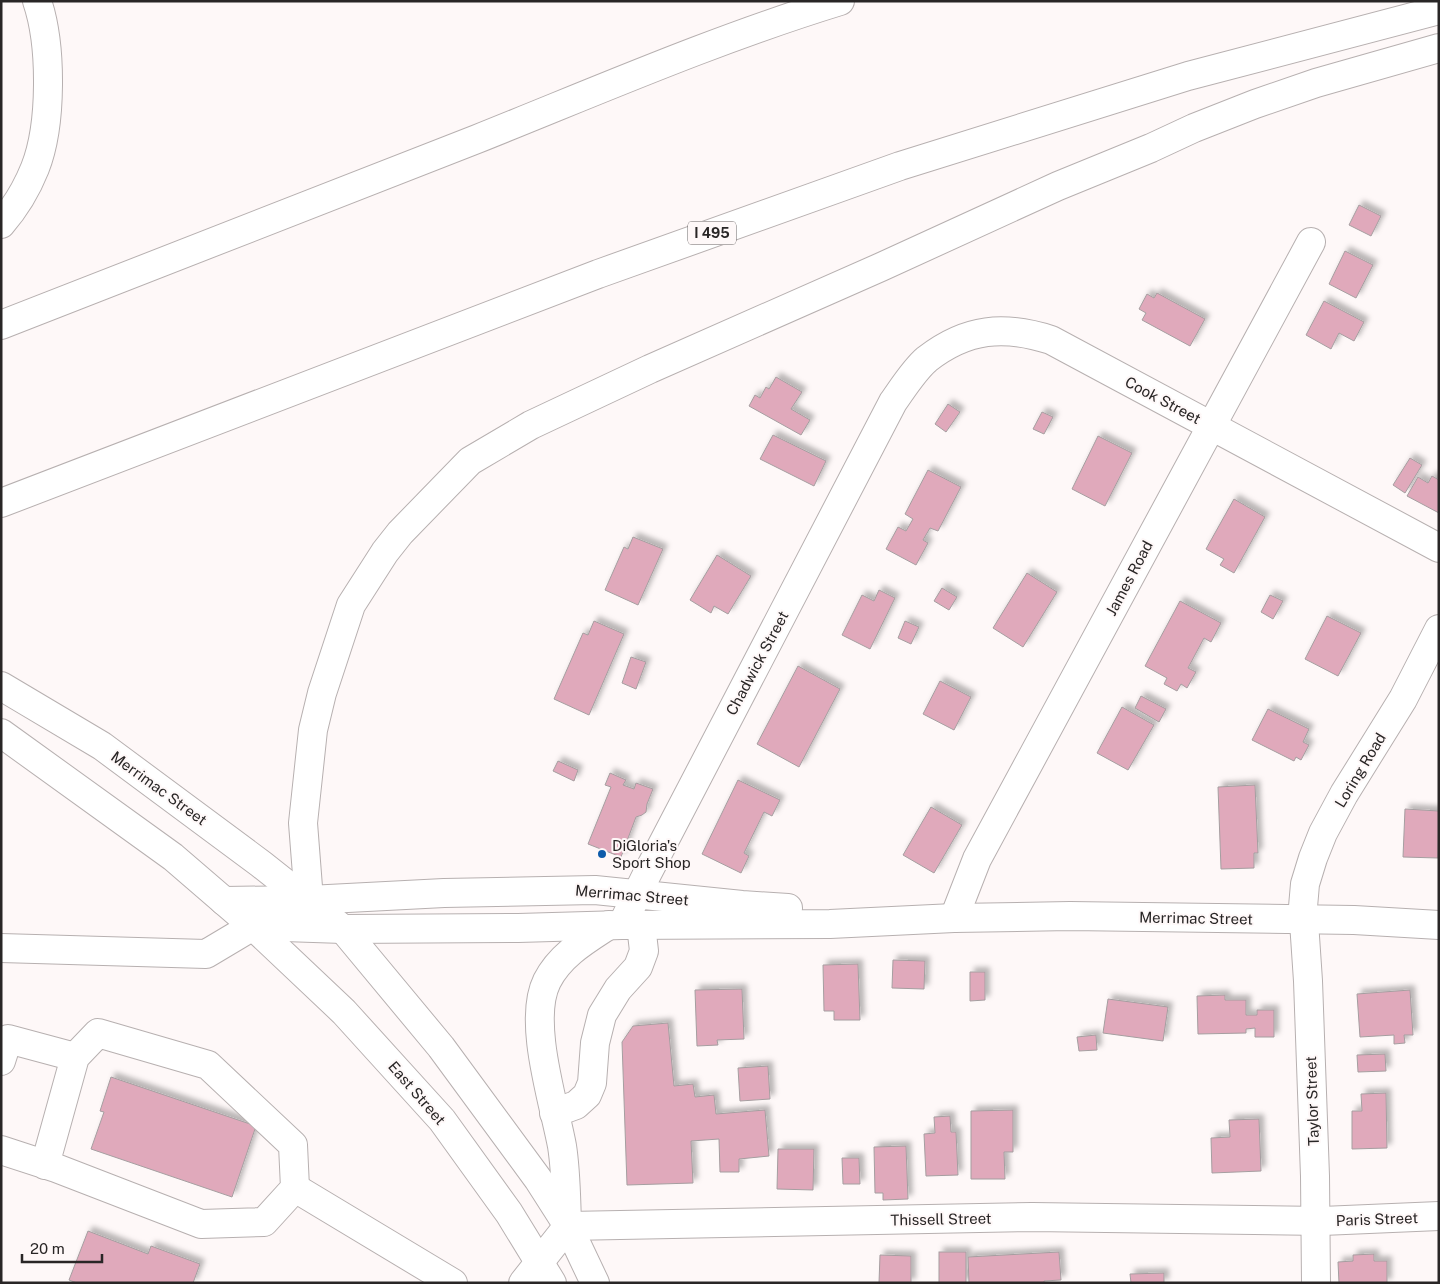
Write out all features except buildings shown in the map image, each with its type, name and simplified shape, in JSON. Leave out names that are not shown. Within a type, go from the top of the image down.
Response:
[{"type":"main road","points":[[1,224],[13,209],[35,168],[45,130],[48,88],[47,44],[37,1]]},
{"type":"main road","points":[[1,325],[687,55],[840,1]]},
{"type":"main road","name":"I 495","points":[[1,503],[598,274],[900,166],[1188,76],[1439,10]]},
{"type":"main road","points":[[309,900],[303,823],[312,730],[324,684],[350,605],[400,533],[470,461],[531,425],[650,369],[1058,186],[1152,148],[1194,128],[1316,83],[1439,48]]},
{"type":"main road","name":"James Road","points":[[954,918],[977,859],[1311,242]]},
{"type":"main road","name":"Cook Street","points":[[893,402],[926,360],[949,345],[975,334],[1002,330],[1028,332],[1052,340],[1439,548]]},
{"type":"main road","name":"Chadwick Street","points":[[624,925],[637,894],[893,402]]},
{"type":"main road","name":"Loring Road","points":[[1304,919],[1305,884],[1323,833],[1344,794],[1403,699],[1439,629]]},
{"type":"main road","name":"Merrimac Street","points":[[1,686],[102,746],[309,900],[344,929]]},
{"type":"main road","points":[[1,733],[173,857],[253,926],[206,954],[1,948]]},
{"type":"main road","name":"Merrimac Street","points":[[224,901],[309,900],[534,890],[595,890],[742,905],[954,918]]},
{"type":"main road","name":"Merrimac Street","points":[[253,926],[344,929],[518,928],[624,925],[820,924],[954,918],[1070,916],[1354,920],[1439,925]]},
{"type":"main road","name":"Taylor Street","points":[[1304,919],[1309,991],[1316,1283]]},
{"type":"main road","points":[[538,1276],[568,1226],[562,1147],[554,1113],[542,1049],[542,997],[547,981],[573,950],[624,925],[644,951],[638,967],[618,988],[602,1015],[595,1043],[592,1083],[588,1095],[576,1105],[554,1113]]},
{"type":"main road","name":"East Street","points":[[253,926],[344,1012],[442,1120],[508,1213],[538,1276]]},
{"type":"main road","points":[[344,929],[447,1055],[538,1179],[568,1226],[595,1283]]},
{"type":"main road","points":[[1,1150],[201,1224],[264,1222],[295,1188],[293,1145],[208,1065],[98,1033],[75,1057],[45,1165]]},
{"type":"main road","points":[[1,1060],[8,1039],[75,1057]]},
{"type":"main road","points":[[295,1188],[452,1283]]},
{"type":"main road","name":"Paris Street","points":[[1315,1221],[1439,1216]]},
{"type":"main road","name":"Thissell Street","points":[[568,1226],[1032,1217],[1315,1221]]},
{"type":"place","name":"DiGloria's Sport Shop","points":[[602,854]]}]
